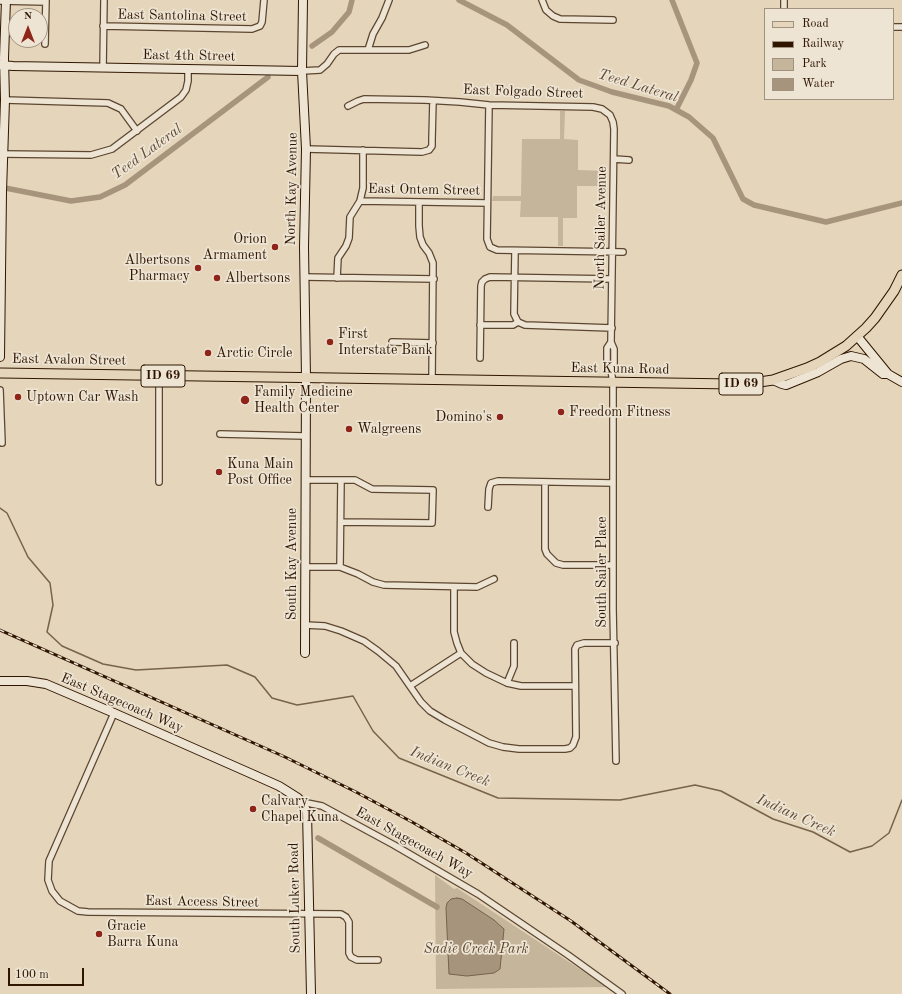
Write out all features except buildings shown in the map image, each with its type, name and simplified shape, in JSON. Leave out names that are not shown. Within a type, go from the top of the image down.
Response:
[{"type":"main road","name":"ID 69","points":[[857,336],[875,318],[902,275]]},
{"type":"main road","name":"East Kuna Road","points":[[306,378],[734,384],[773,380],[802,370],[820,362],[841,349],[857,336]]},
{"type":"main road","name":"East Avalon Street","points":[[0,373],[306,378]]},
{"type":"street","points":[[103,68],[104,0]]},
{"type":"street","name":"East Santolina Street","points":[[103,26],[252,29],[260,26],[264,18],[264,0]]},
{"type":"street","name":"North Kay Avenue","points":[[303,0],[302,71],[306,149],[304,277],[306,378]]},
{"type":"street","points":[[368,50],[373,34],[382,18],[389,0]]},
{"type":"street","points":[[542,0],[546,10],[553,16],[560,19],[613,20]]},
{"type":"street","points":[[0,357],[1,190],[5,100],[2,65],[4,58],[4,1],[46,1]]},
{"type":"street","name":"East 4th Street","points":[[2,65],[302,71],[320,70],[339,50],[409,50],[425,45]]},
{"type":"street","points":[[3,154],[91,156],[112,149],[181,98],[186,90],[188,69]]},
{"type":"street","name":"East Folgado Street","points":[[348,106],[358,100],[364,99],[433,101],[489,105],[593,107],[602,109],[610,115]]},
{"type":"street","points":[[5,100],[108,103],[121,110],[137,130]]},
{"type":"street","points":[[306,149],[422,152],[428,150],[432,146],[433,101]]},
{"type":"street","points":[[489,105],[487,239],[490,247],[498,250],[515,251],[622,252]]},
{"type":"street","name":"North Sailer Avenue","points":[[610,115],[614,129],[611,342],[614,348],[614,366],[611,370],[613,383]]},
{"type":"street","points":[[337,278],[338,258],[346,246],[349,238],[350,218],[360,201],[363,188],[363,150]]},
{"type":"street","points":[[614,159],[629,160]]},
{"type":"street","name":"East Ontem Street","points":[[360,201],[487,203]]},
{"type":"street","points":[[419,202],[418,226],[420,237],[432,258],[433,264],[432,380]]},
{"type":"street","points":[[515,251],[514,316],[518,322],[524,325],[612,328]]},
{"type":"street","points":[[304,277],[434,279]]},
{"type":"street","points":[[480,358],[481,286],[484,280],[490,277],[612,279]]},
{"type":"street","points":[[480,325],[513,324],[518,322]]},
{"type":"street","points":[[857,336],[888,374],[902,382]]},
{"type":"street","points":[[392,342],[433,343]]},
{"type":"street","points":[[773,380],[786,385],[818,372],[841,359],[851,356],[864,358],[883,374],[888,374]]},
{"type":"street","points":[[159,376],[159,482]]},
{"type":"street","name":"South Kay Avenue","points":[[305,653],[306,378]]},
{"type":"street","name":"South Sailer Place","points":[[613,383],[613,565],[616,761]]},
{"type":"street","points":[[0,390],[2,443]]},
{"type":"street","points":[[220,434],[305,436]]},
{"type":"street","points":[[305,480],[355,480],[372,489],[433,490],[432,523],[341,522]]},
{"type":"street","points":[[340,566],[341,480]]},
{"type":"street","points":[[488,507],[489,489],[491,483],[498,481],[613,483]]},
{"type":"street","points":[[545,482],[546,554],[556,563],[563,565],[613,565]]},
{"type":"street","points":[[305,567],[340,566],[373,582],[384,584],[477,587],[494,579]]},
{"type":"street","points":[[454,587],[454,632],[462,653],[472,664],[486,673],[507,683],[522,686],[575,686]]},
{"type":"street","points":[[305,625],[330,628],[364,641],[378,650],[396,666],[421,702],[430,710],[445,720],[489,742],[503,747],[519,749],[565,749],[573,745],[576,737],[574,653],[577,645],[584,643],[615,643]]},
{"type":"street","points":[[507,683],[514,666],[514,643]]},
{"type":"street","points":[[410,686],[462,653]]},
{"type":"street","name":"East Stagecoach Way","points":[[0,681],[27,681],[46,684],[114,712],[279,786],[292,793],[302,802],[322,806],[394,845],[478,894],[622,994]]},
{"type":"street","name":"East Access Street","points":[[114,712],[48,861],[48,880],[52,891],[60,901],[78,911],[88,912],[308,915],[341,914],[346,917],[349,922],[349,953],[351,957],[357,960],[378,960]]},
{"type":"street","name":"South Luker Road","points":[[302,802],[307,812],[310,994]]},
{"type":"green space","points":[[560,111],[565,111],[564,139],[578,140],[578,170],[607,171],[607,186],[577,186],[577,218],[563,218],[563,246],[558,246],[558,217],[520,217],[521,201],[492,201],[493,196],[521,196],[522,139],[560,139]]},
{"type":"green space","name":"Sadie Creek Park","points":[[435,875],[454,889],[457,888],[607,987],[436,989]]},
{"type":"water","points":[[451,899],[462,899],[494,920],[504,929],[500,969],[494,973],[467,976],[449,974],[446,908],[447,903]]},
{"type":"waterway","name":"Teed Lateral","points":[[312,46],[332,32],[349,12],[352,0]]},
{"type":"waterway","name":"Teed Lateral","points":[[459,0],[507,25],[579,80],[612,92],[669,106],[689,117],[713,138],[743,199],[754,205],[826,222],[902,203]]},
{"type":"waterway","points":[[672,0],[697,63],[691,80],[676,110]]},
{"type":"waterway","name":"Teed Lateral","points":[[0,187],[71,201],[100,197],[125,185],[268,77]]},
{"type":"waterway","name":"Indian Creek","points":[[0,508],[7,513],[28,557],[50,583],[53,605],[47,632],[62,646],[103,664],[136,670],[227,665],[255,677],[272,698],[297,705],[353,696],[373,731],[399,758],[498,798],[620,800],[695,785],[721,791],[773,819],[813,832],[850,852],[872,846],[889,833],[902,800]]},
{"type":"waterway","points":[[318,838],[437,907]]},
{"type":"railway","points":[[0,630],[285,757],[412,822],[466,853],[571,921],[670,994]]},
{"type":"place","name":"Orion Armament","points":[[275,247]]},
{"type":"place","name":"Albertsons Pharmacy","points":[[198,268]]},
{"type":"place","name":"Albertsons","points":[[217,278]]},
{"type":"place","name":"First Interstate Bank","points":[[330,342]]},
{"type":"place","name":"Arctic Circle","points":[[208,353]]},
{"type":"place","name":"Uptown Car Wash","points":[[18,397]]},
{"type":"place","name":"Family Medicine Health Center","points":[[245,400]]},
{"type":"place","name":"Freedom Fitness","points":[[561,412]]},
{"type":"place","name":"Domino's","points":[[500,417]]},
{"type":"place","name":"Walgreens","points":[[349,429]]},
{"type":"place","name":"Kuna Main Post Office","points":[[219,472]]},
{"type":"place","name":"Calvary Chapel Kuna","points":[[253,809]]},
{"type":"place","name":"Gracie Barra Kuna","points":[[99,934]]}]
